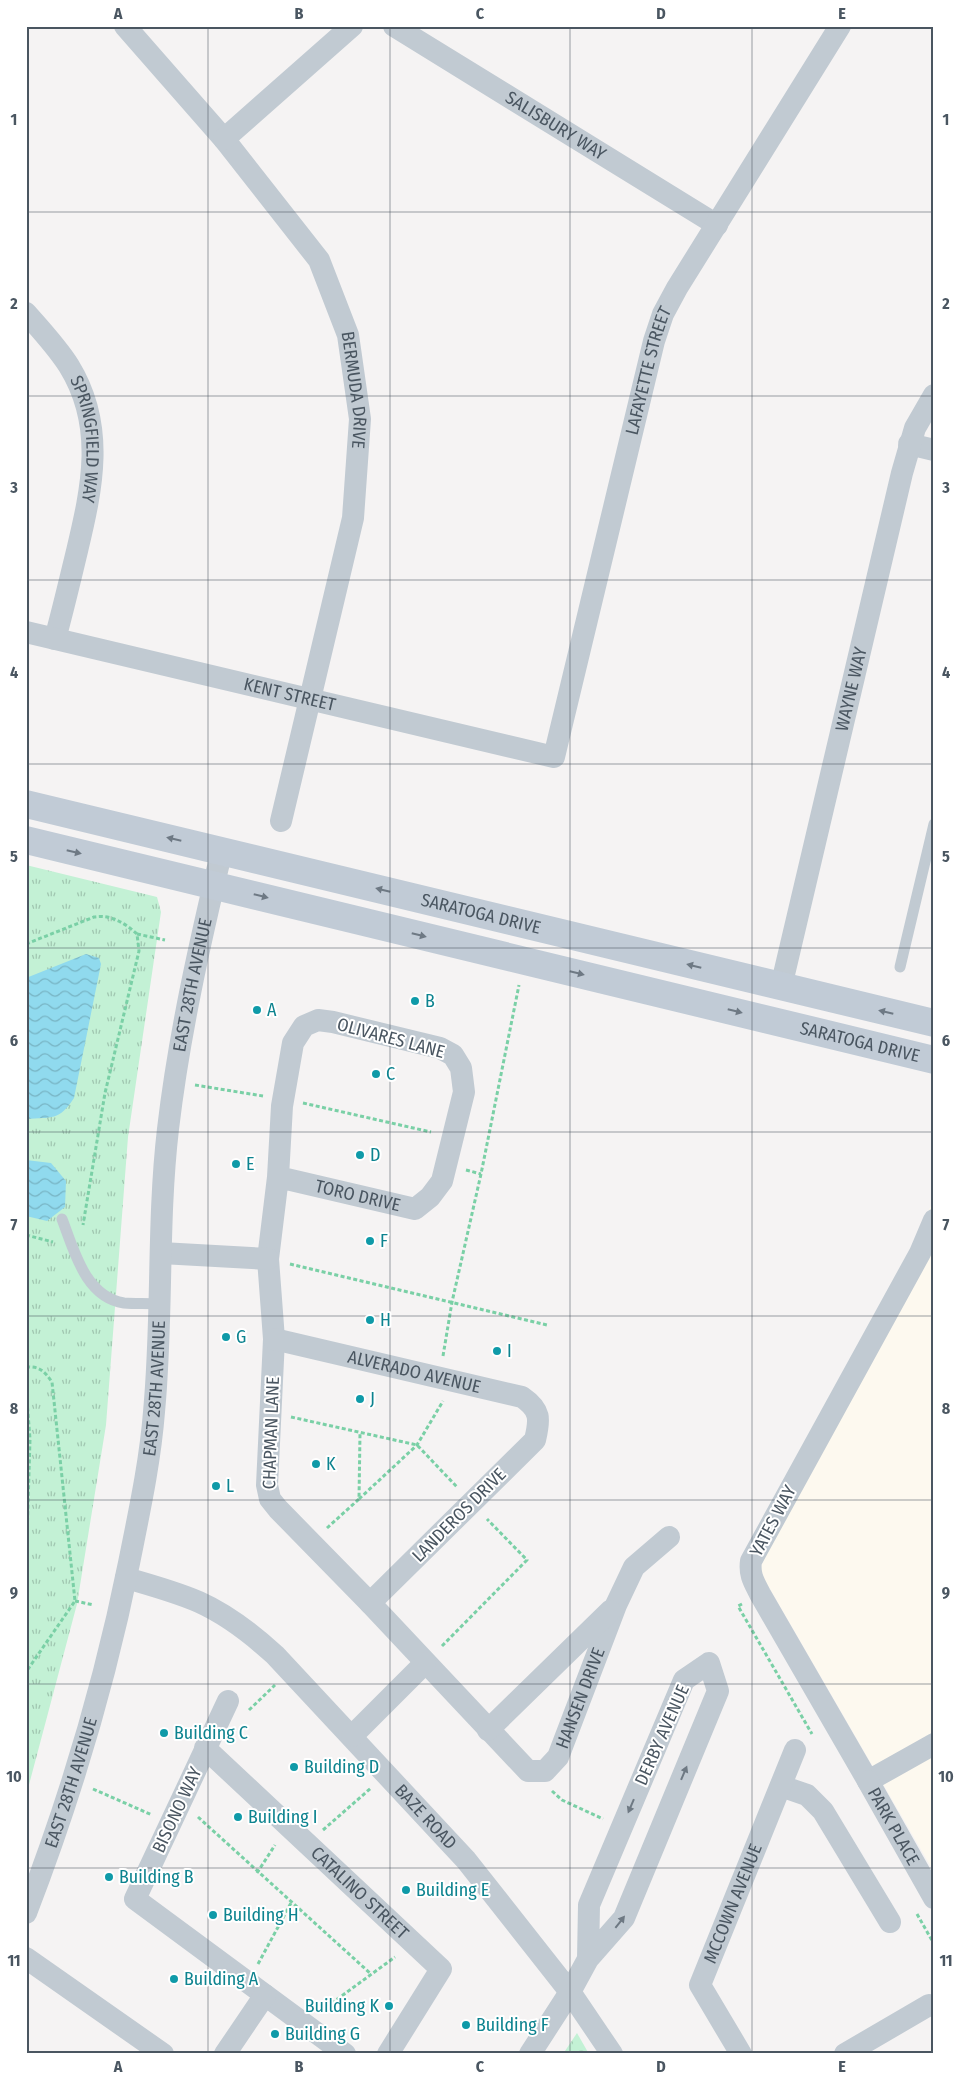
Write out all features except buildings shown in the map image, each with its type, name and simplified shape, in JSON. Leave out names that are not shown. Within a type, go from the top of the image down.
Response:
[{"type":"main road","name":"SARATOGA DRIVE","points":[[26,804],[934,1023]]},
{"type":"main road","name":"SARATOGA DRIVE","points":[[26,840],[934,1060]]},
{"type":"street","name":"BERMUDA DRIVE","points":[[125,26],[224,139],[319,260],[348,336],[360,420],[353,518],[281,821]]},
{"type":"street","points":[[224,139],[352,26]]},
{"type":"street","name":"SALISBURY WAY","points":[[394,26],[717,225]]},
{"type":"street","name":"LAFAYETTE STREET","points":[[554,757],[654,340],[663,314],[677,288],[840,26]]},
{"type":"street","name":"SPRINGFIELD WAY","points":[[26,313],[69,367],[82,392],[93,450],[92,479],[87,509],[55,640]]},
{"type":"street","name":"WAYNE WAY","points":[[781,987],[909,444],[918,423],[934,395]]},
{"type":"street","points":[[909,444],[934,450]]},
{"type":"street","name":"KENT STREET","points":[[26,632],[554,757]]},
{"type":"street","name":"EAST 28TH AVENUE","points":[[26,1913],[73,1781],[102,1680],[126,1578],[147,1469],[154,1413],[168,1131],[174,1082],[197,956],[222,850]]},
{"type":"street","name":"OLIVARES LANE","points":[[304,1026],[318,1020],[333,1022],[440,1048],[453,1055],[461,1068],[464,1092],[453,1137]]},
{"type":"street","name":"CHAPMAN LANE","points":[[304,1026],[293,1043],[283,1099],[278,1177],[268,1259],[274,1339],[267,1485],[270,1499],[528,1771]]},
{"type":"street","name":"TORO DRIVE","points":[[278,1177],[415,1209],[430,1197],[442,1181],[453,1137]]},
{"type":"street","name":"YATES WAY","points":[[868,1781],[751,1577],[750,1561],[927,1257],[934,1220]]},
{"type":"street","points":[[161,1253],[268,1259]]},
{"type":"street","name":"ALVERADO AVENUE","points":[[274,1339],[522,1397],[534,1406],[540,1422]]},
{"type":"street","name":"LANDEROS DRIVE","points":[[370,1603],[535,1440],[540,1422]]},
{"type":"street","name":"HANSEN DRIVE","points":[[528,1771],[545,1771],[558,1757],[616,1605],[634,1567],[669,1537]]},
{"type":"street","name":"BAZE ROAD","points":[[126,1578],[168,1590],[200,1602],[253,1635],[290,1671],[466,1860],[570,1992],[612,2054]]},
{"type":"street","name":"HANSEN DRIVE","points":[[488,1730],[616,1605]]},
{"type":"street","points":[[352,1736],[425,1663]]},
{"type":"street","name":"DERBY AVENUE","points":[[530,2054],[570,1992],[588,1959],[624,1918],[718,1691],[709,1663],[684,1680],[589,1906],[588,1959]]},
{"type":"street","name":"BISONO WAY","points":[[228,1701],[135,1899],[345,2054]]},
{"type":"street","points":[[868,1781],[934,1744]]},
{"type":"street","name":"CATALINO STREET","points":[[206,1748],[441,1969],[388,2054]]},
{"type":"street","name":"MCCOWN AVENUE","points":[[741,2054],[700,1985],[796,1750]]},
{"type":"street","name":"PARK PLACE","points":[[868,1781],[934,1898]]},
{"type":"street","points":[[781,1786],[807,1795],[823,1811],[890,1922]]},
{"type":"street","points":[[26,1958],[162,2054]]},
{"type":"street","points":[[225,2054],[256,1988]]},
{"type":"street","points":[[845,2054],[929,2005]]},
{"type":"lane","points":[[900,967],[934,824]]},
{"type":"lane","points":[[62,1220],[83,1271],[93,1287],[107,1296],[123,1302],[159,1304]]},
{"type":"path","points":[[26,944],[94,917],[105,915],[129,926],[137,934],[165,940]]},
{"type":"path","points":[[26,1235],[52,1242],[69,1237],[83,1227],[105,1093],[139,951],[137,934]]},
{"type":"path","points":[[310,1543],[418,1445],[447,1380],[452,1302],[481,1174],[524,960]]},
{"type":"path","points":[[174,1082],[283,1099],[453,1137]]},
{"type":"path","points":[[268,1259],[547,1325]]},
{"type":"path","points":[[26,1367],[33,1366],[43,1370],[52,1382],[74,1601],[26,1672]]},
{"type":"path","points":[[26,1388],[30,1439],[26,1571]]},
{"type":"path","points":[[359,1499],[360,1433]]},
{"type":"path","points":[[74,1601],[94,1605]]},
{"type":"path","points":[[216,1725],[228,1726],[238,1720],[290,1671]]},
{"type":"path","points":[[528,1771],[562,1800],[622,1828]]},
{"type":"path","points":[[308,1844],[387,1774]]},
{"type":"path","points":[[73,1781],[171,1823]]},
{"type":"path","points":[[180,1802],[371,1974]]},
{"type":"path","points":[[258,1873],[288,1825]]},
{"type":"path","points":[[256,1988],[291,1903]]},
{"type":"path","points":[[304,2023],[413,1943]]},
{"type":"shaded area","points":[[934,1199],[934,1872],[759,1570]]},
{"type":"green space","points":[[26,865],[157,897],[161,912],[128,1137],[106,1425],[77,1604],[26,1796]]},
{"type":"green space","points":[[577,2033],[589,2054],[563,2054]]},
{"type":"water","points":[[86,954],[99,958],[101,964],[74,1098],[64,1111],[59,1114],[49,1118],[26,1119],[26,978]]},
{"type":"water","points":[[26,1160],[51,1163],[66,1181],[65,1207],[47,1221],[26,1216]]},
{"type":"place","name":"B","points":[[415,1001]]},
{"type":"place","name":"A","points":[[257,1010]]},
{"type":"place","name":"C","points":[[376,1074]]},
{"type":"place","name":"D","points":[[360,1155]]},
{"type":"place","name":"E","points":[[236,1164]]},
{"type":"place","name":"F","points":[[370,1241]]},
{"type":"place","name":"H","points":[[370,1320]]},
{"type":"place","name":"G","points":[[226,1337]]},
{"type":"place","name":"I","points":[[497,1351]]},
{"type":"place","name":"J","points":[[360,1399]]},
{"type":"place","name":"K","points":[[316,1464]]},
{"type":"place","name":"L","points":[[216,1486]]},
{"type":"place","name":"Building C","points":[[164,1733]]},
{"type":"place","name":"Building D","points":[[294,1767]]},
{"type":"place","name":"Building I","points":[[238,1817]]},
{"type":"place","name":"Building B","points":[[109,1877]]},
{"type":"place","name":"Building E","points":[[406,1890]]},
{"type":"place","name":"Building H","points":[[213,1915]]},
{"type":"place","name":"Building A","points":[[174,1979]]},
{"type":"place","name":"Building K","points":[[389,2006]]},
{"type":"place","name":"Building F","points":[[466,2025]]},
{"type":"place","name":"Building G","points":[[275,2034]]}]
